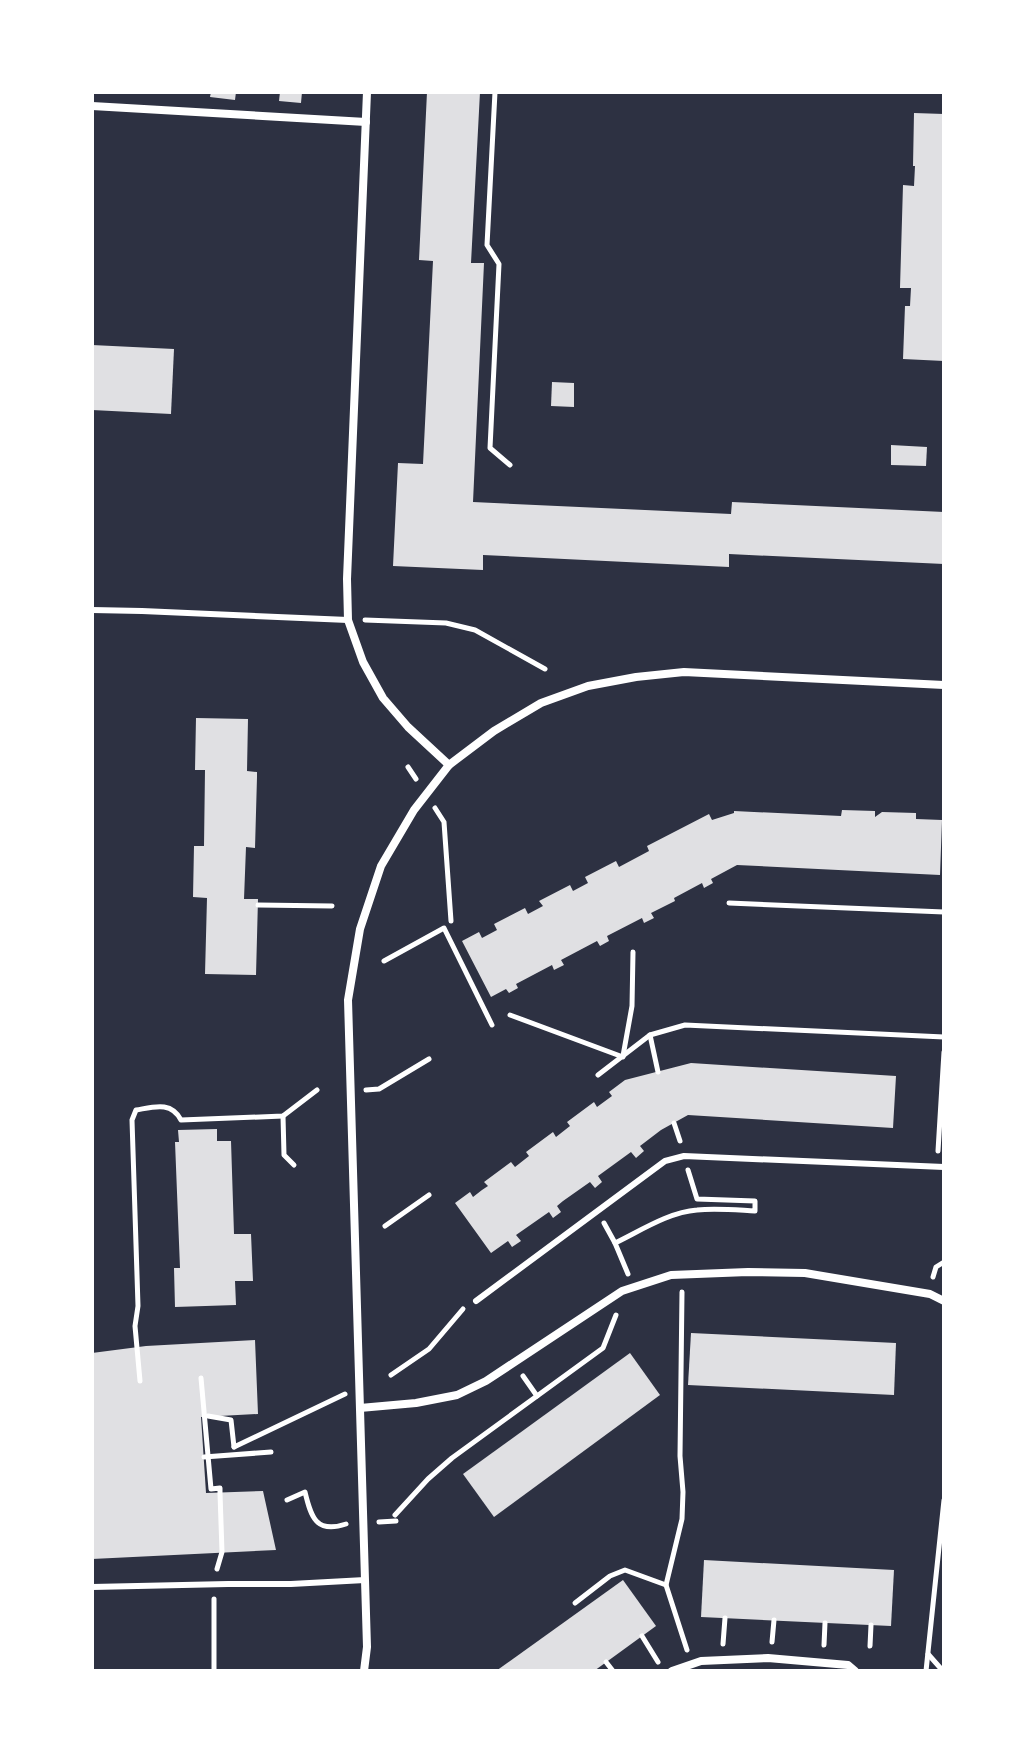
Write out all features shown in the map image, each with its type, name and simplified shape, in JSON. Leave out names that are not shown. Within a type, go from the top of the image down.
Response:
[{"type":"street","points":[[367,92],[347,579],[348,620],[363,662],[383,698],[408,727],[449,765]]},
{"type":"street","points":[[92,106],[366,122]]},
{"type":"street","points":[[364,1671],[367,1647],[348,1000],[360,929],[381,866],[414,810],[449,765],[494,731],[541,703],[588,686],[684,672],[944,685]]},
{"type":"street","points":[[360,1408],[416,1403],[457,1395],[486,1381],[622,1291],[671,1275],[805,1273],[930,1294],[944,1301]]},
{"type":"street","points":[[672,1671],[701,1661],[768,1658],[848,1665],[855,1671]]},
{"type":"lane","points":[[92,610],[348,620]]},
{"type":"lane","points":[[476,1301],[665,1161],[684,1156],[940,1167]]},
{"type":"lane","points":[[92,1587],[365,1580]]},
{"type":"path","points":[[495,92],[487,245],[499,264],[490,448],[510,465]]},
{"type":"path","points":[[348,620],[446,623],[475,630],[545,669]]},
{"type":"path","points":[[408,767],[444,822],[451,921]]},
{"type":"path","points":[[729,903],[944,912]]},
{"type":"path","points":[[258,905],[332,906]]},
{"type":"path","points":[[384,961],[444,928],[492,1025]]},
{"type":"path","points":[[623,1057],[632,1006],[633,952]]},
{"type":"path","points":[[510,1015],[623,1057]]},
{"type":"path","points":[[598,1075],[650,1035],[685,1025],[944,1037]]},
{"type":"path","points":[[650,1035],[658,1072]]},
{"type":"path","points":[[940,1167],[944,1052]]},
{"type":"path","points":[[351,1090],[379,1089],[429,1059]]},
{"type":"path","points":[[140,1381],[135,1326],[138,1306],[132,1120],[136,1110],[165,1106],[176,1112],[181,1120],[283,1116],[317,1090]]},
{"type":"path","points":[[283,1116],[284,1155],[294,1165]]},
{"type":"path","points":[[633,1288],[615,1243],[681,1213],[696,1210],[755,1211],[755,1201],[697,1199],[684,1156]]},
{"type":"path","points":[[385,1226],[429,1195]]},
{"type":"path","points":[[682,1292],[682,1519],[666,1585],[687,1651]]},
{"type":"path","points":[[391,1375],[429,1349],[463,1309],[476,1301]]},
{"type":"path","points":[[287,1500],[305,1492],[316,1522],[331,1528],[396,1518],[428,1479],[452,1458],[603,1348],[618,1312]]},
{"type":"path","points":[[523,1375],[537,1396]]},
{"type":"path","points":[[201,1378],[211,1489],[220,1488],[222,1552],[214,1584],[214,1671]]},
{"type":"path","points":[[234,1447],[360,1388]]},
{"type":"path","points":[[208,1416],[231,1420],[234,1455]]},
{"type":"path","points":[[206,1457],[271,1452]]},
{"type":"path","points":[[926,1671],[944,1500]]},
{"type":"path","points":[[575,1603],[610,1576],[625,1570],[666,1585]]},
{"type":"path","points":[[723,1645],[725,1618]]},
{"type":"path","points":[[773,1635],[774,1620]]},
{"type":"path","points":[[824,1641],[825,1623]]},
{"type":"path","points":[[870,1646],[871,1625]]},
{"type":"path","points":[[642,1636],[658,1663]]},
{"type":"path","points":[[928,1654],[943,1671]]},
{"type":"path","points":[[606,1662],[613,1671]]},
{"type":"building","points":[[211,92],[236,92],[235,100],[210,97]]},
{"type":"building","points":[[280,92],[302,92],[301,103],[279,101]]},
{"type":"building","points":[[427,92],[480,92],[471,263],[484,263],[473,502],[731,514],[732,502],[944,512],[944,564],[729,554],[729,567],[483,555],[483,570],[393,566],[398,463],[423,464],[433,261],[419,260]]},
{"type":"building","points":[[914,113],[944,114],[944,361],[903,359],[905,306],[910,306],[911,288],[900,288],[903,185],[914,186]]},
{"type":"building","points":[[92,345],[174,349],[171,414],[92,410]]},
{"type":"building","points":[[552,382],[574,383],[574,407],[551,406]]},
{"type":"building","points":[[891,445],[927,447],[926,466],[891,465]]},
{"type":"building","points":[[196,718],[248,719],[247,771],[257,772],[257,777],[255,848],[246,847],[244,899],[258,899],[256,975],[205,974],[207,898],[193,897],[194,846],[204,846],[205,770],[195,770]]},
{"type":"building","points":[[842,810],[875,811],[875,817],[882,812],[916,813],[916,819],[942,820],[940,875],[737,865],[711,879],[713,883],[704,888],[702,883],[674,898],[675,901],[651,913],[654,918],[644,923],[642,918],[607,936],[609,941],[600,946],[597,941],[561,960],[564,965],[554,970],[552,965],[516,984],[518,988],[509,993],[506,989],[491,997],[462,941],[479,932],[482,938],[497,930],[494,924],[525,908],[528,914],[543,906],[539,901],[570,885],[573,891],[588,883],[585,877],[616,861],[619,867],[649,851],[647,846],[709,814],[712,820],[734,811],[841,816]]},
{"type":"building","points":[[691,1063],[896,1076],[893,1128],[688,1115],[640,1146],[644,1151],[636,1158],[631,1152],[598,1176],[602,1182],[595,1188],[590,1182],[563,1201],[557,1206],[561,1212],[553,1218],[549,1212],[516,1235],[521,1241],[512,1247],[508,1241],[491,1253],[455,1203],[470,1192],[473,1197],[488,1186],[484,1182],[511,1162],[515,1167],[529,1156],[526,1152],[553,1132],[556,1137],[570,1126],[567,1122],[594,1102],[597,1107],[612,1096],[609,1092],[625,1080]]},
{"type":"building","points":[[217,1129],[217,1141],[231,1141],[234,1234],[251,1234],[253,1281],[235,1281],[236,1305],[175,1307],[174,1268],[180,1268],[175,1142],[179,1142],[178,1130]]},
{"type":"building","points":[[691,1333],[896,1343],[894,1395],[688,1385]]},
{"type":"building","points":[[255,1340],[258,1414],[201,1417],[206,1493],[263,1491],[276,1550],[92,1559],[92,1353],[146,1346]]},
{"type":"building","points":[[630,1353],[660,1395],[494,1517],[463,1474]]},
{"type":"building","points":[[704,1560],[894,1570],[891,1626],[701,1617]]},
{"type":"building","points":[[623,1580],[656,1626],[594,1671],[496,1671]]}]
